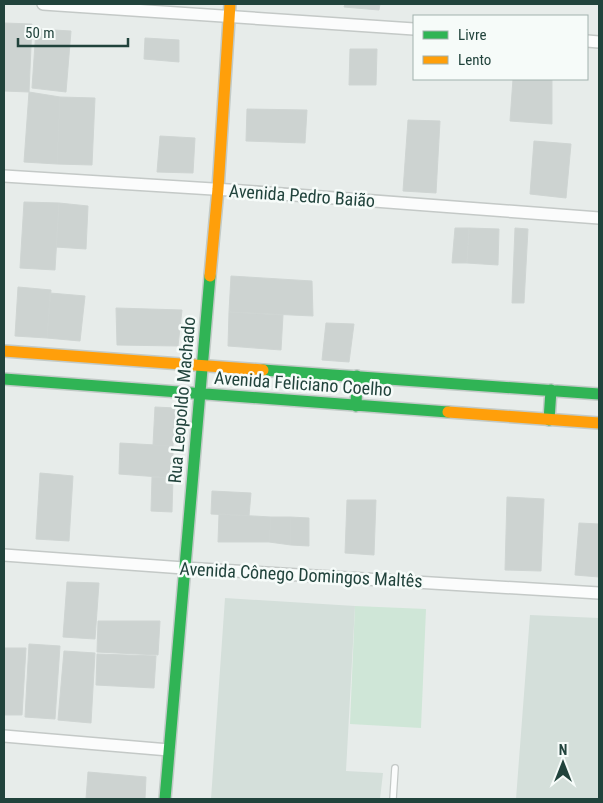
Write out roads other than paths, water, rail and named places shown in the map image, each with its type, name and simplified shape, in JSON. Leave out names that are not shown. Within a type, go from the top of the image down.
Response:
[{"type":"street","points":[[43,4],[413,29]]},
{"type":"street","name":"Rua Leopoldo Machado","points":[[165,799],[218,189],[230,4]]},
{"type":"street","name":"Avenida Pedro Baião","points":[[4,176],[218,189],[599,218]]},
{"type":"street","name":"Avenida Feliciano Coelho","points":[[4,351],[599,394]]},
{"type":"street","points":[[356,406],[357,376]]},
{"type":"street","name":"Avenida Feliciano Coelho","points":[[4,379],[599,423]]},
{"type":"street","points":[[549,420],[551,390]]},
{"type":"street","name":"Avenida Cônego Domingos Maltês","points":[[4,554],[184,568],[599,593]]},
{"type":"street","points":[[4,736],[169,750]]},
{"type":"lane","points":[[393,799],[395,768]]}]
